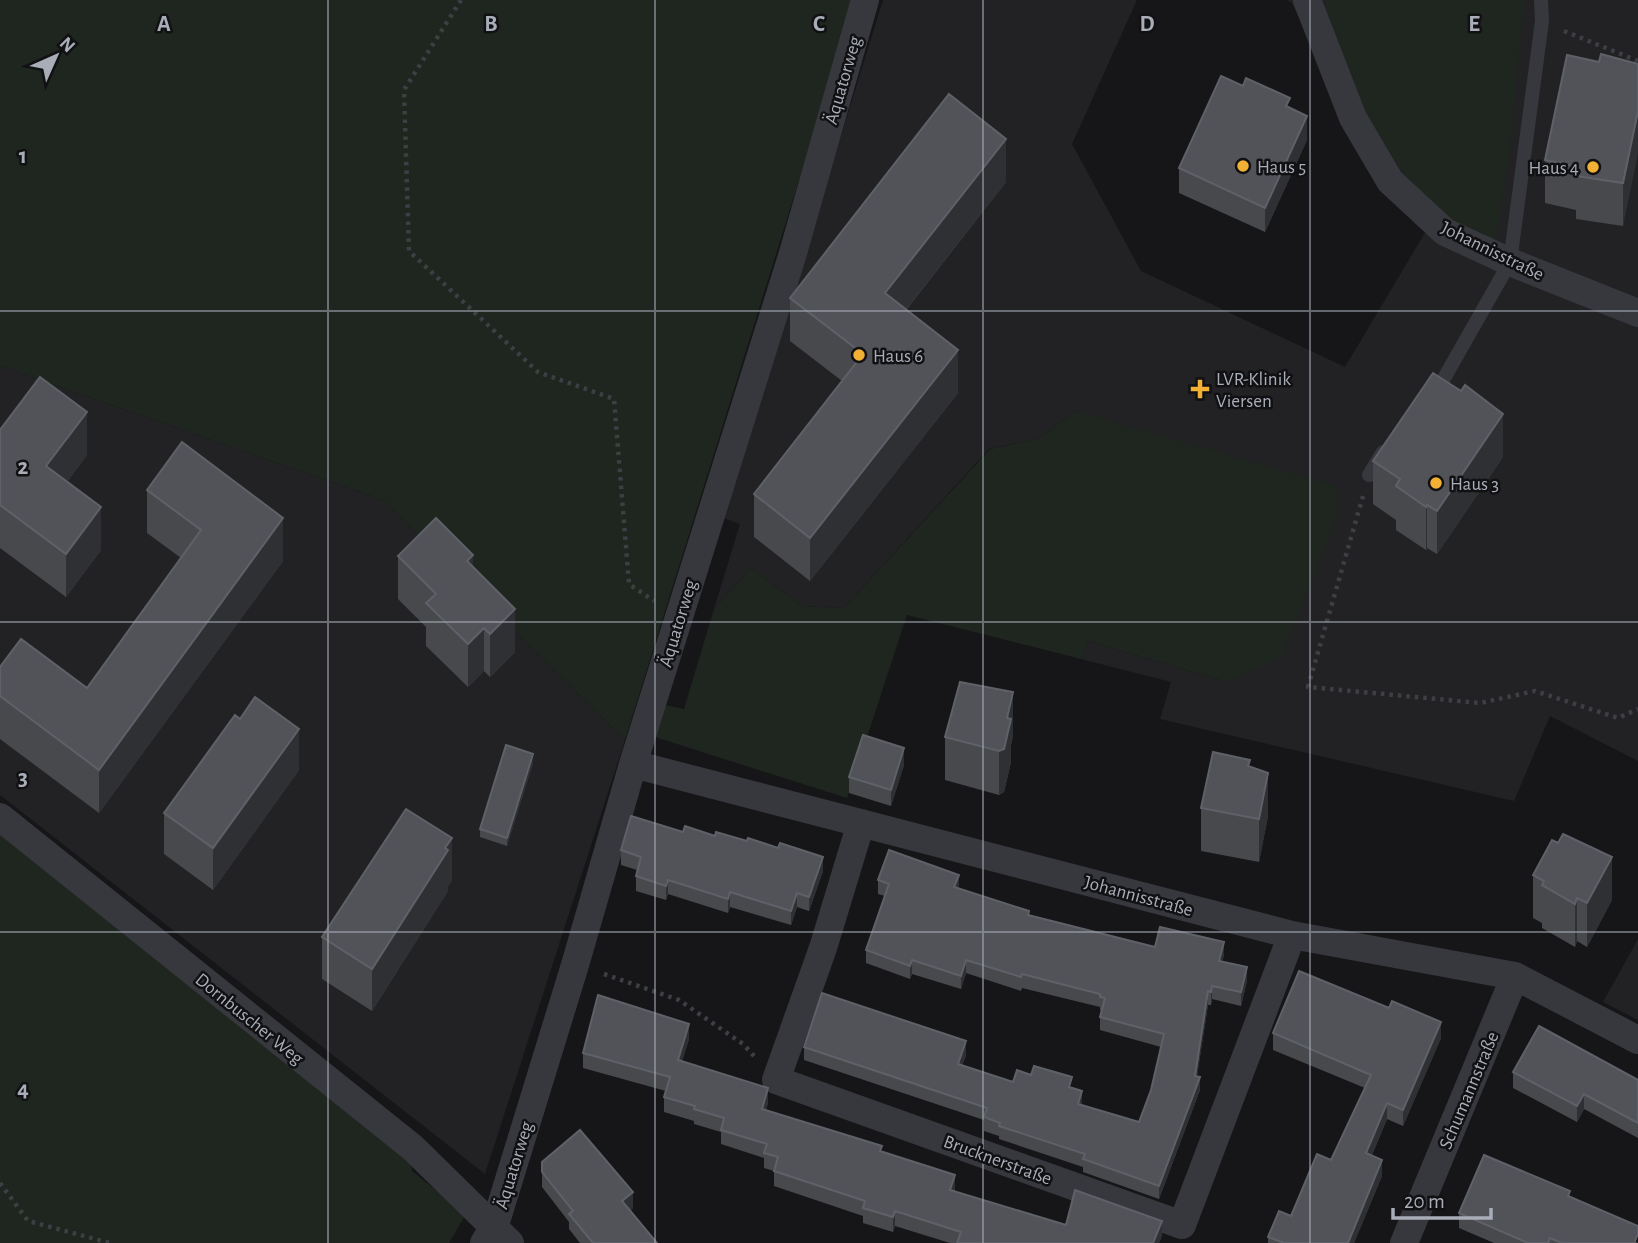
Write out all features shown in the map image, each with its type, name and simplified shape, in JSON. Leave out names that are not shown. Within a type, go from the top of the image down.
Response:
[{"type":"street","name":"Äquatorweg","points":[[496,1237],[633,764],[793,253],[865,0]]},
{"type":"street","name":"Johannisstraße","points":[[1307,0],[1353,118],[1390,181],[1445,232],[1510,262],[1638,313]]},
{"type":"street","name":"Johannisstraße","points":[[633,764],[1292,934],[1515,976],[1638,1040]]},
{"type":"street","name":"Dornbuscher Weg","points":[[0,817],[413,1148],[496,1237]]},
{"type":"street","points":[[776,1080],[822,948],[861,822]]},
{"type":"street","name":"Brucknerstraße","points":[[776,1080],[1182,1225],[1292,934]]},
{"type":"street","name":"Schumannstraße","points":[[1404,1243],[1515,976]]},
{"type":"lane","points":[[1419,412],[1436,393],[1510,262],[1542,21],[1541,0]]},
{"type":"lane","points":[[1369,475],[1393,440]]},
{"type":"path","points":[[461,0],[404,90],[409,251],[538,372],[614,399],[629,584],[679,617]]},
{"type":"path","points":[[1542,21],[1638,61]]},
{"type":"path","points":[[1369,475],[1308,687],[1480,703],[1535,691],[1618,718],[1638,709]]},
{"type":"path","points":[[575,965],[679,1000],[743,1044],[776,1080]]},
{"type":"path","points":[[0,1183],[28,1221],[110,1243]]},
{"type":"shaded area","points":[[0,0],[855,0],[625,740],[383,500],[0,366]]},
{"type":"shaded area","name":"LVR-Klinik Viersen","points":[[883,0],[1137,0],[1072,144],[1141,271],[1345,367],[1426,231],[1349,130],[1292,3],[1287,0],[1638,0],[1638,761],[1550,716],[1514,801],[1160,719],[1171,682],[1081,659],[1088,641],[1227,682],[1076,411],[1038,439],[989,449],[844,608],[802,606],[751,568],[714,609],[740,524],[723,518]]},
{"type":"shaded area","points":[[1328,0],[1524,0],[1510,150],[1496,239],[1484,244],[1417,193],[1362,109],[1324,7]]},
{"type":"shaded area","points":[[0,366],[383,500],[625,740],[485,1174],[0,795]]},
{"type":"shaded area","points":[[1076,411],[1334,485],[1339,511],[1281,658],[1227,682],[1088,641],[1081,659],[907,615],[847,798],[655,737],[665,705],[684,709],[714,609],[751,568],[802,606],[844,608],[990,449],[1038,439]]},
{"type":"shaded area","points":[[0,825],[412,1157],[412,1171],[466,1214],[449,1243],[0,1243]]},
{"type":"shaded area","points":[[1638,939],[1638,1020],[1603,1002]]},
{"type":"building","points":[[1601,54],[1638,64],[1638,111],[1623,183],[1576,176],[1577,167],[1545,160],[1567,55],[1599,62]]},
{"type":"building","name":"Haus 5","points":[[1221,76],[1243,86],[1246,78],[1290,98],[1286,106],[1307,116],[1265,208],[1179,168]]},
{"type":"building","name":"Haus 6","points":[[949,94],[1006,139],[885,293],[958,350],[810,538],[754,494],[863,354],[790,298]]},
{"type":"building","points":[[1433,373],[1461,391],[1465,385],[1503,414],[1437,511],[1427,505],[1426,507],[1396,486],[1400,479],[1373,461]]},
{"type":"building","points":[[40,377],[87,412],[46,466],[101,507],[66,554],[0,505],[0,430]]},
{"type":"building","points":[[182,442],[283,518],[99,770],[0,696],[0,667],[21,639],[87,688],[201,530],[147,490]]},
{"type":"building","points":[[436,518],[473,555],[467,561],[515,609],[490,634],[484,628],[468,644],[426,603],[436,594],[398,556]]},
{"type":"building","points":[[960,682],[1013,692],[1007,718],[1011,719],[1004,749],[999,751],[945,737]]},
{"type":"building","points":[[255,697],[299,729],[213,848],[164,813],[235,715],[240,719]]},
{"type":"building","points":[[863,735],[904,748],[891,790],[849,777]]},
{"type":"building","points":[[506,745],[533,754],[507,838],[480,829]]},
{"type":"building","points":[[1213,752],[1250,760],[1248,766],[1268,773],[1259,819],[1201,808]]},
{"type":"building","points":[[406,809],[452,838],[445,848],[448,850],[372,969],[322,937]]},
{"type":"building","points":[[631,816],[683,832],[685,826],[715,836],[716,832],[747,841],[748,838],[778,848],[780,843],[823,857],[809,897],[797,893],[791,911],[730,892],[728,899],[668,880],[666,886],[636,876],[641,857],[621,850]]},
{"type":"building","points":[[1563,834],[1612,857],[1587,903],[1577,898],[1575,904],[1542,885],[1544,881],[1533,875],[1552,840],[1558,843]]},
{"type":"building","points":[[889,850],[959,875],[954,887],[1029,911],[1028,915],[1155,947],[1160,927],[1224,942],[1219,961],[1247,967],[1241,992],[1212,986],[1211,992],[1208,991],[1195,1076],[1200,1077],[1159,1186],[1083,1159],[1085,1154],[999,1126],[1000,1123],[984,1117],[987,1108],[804,1047],[822,993],[966,1041],[958,1064],[1013,1082],[1017,1070],[1031,1075],[1034,1066],[1072,1077],[1069,1087],[1082,1091],[1078,1104],[1139,1122],[1151,1090],[1164,1034],[1100,1017],[1105,998],[1100,997],[1100,994],[1022,974],[1021,977],[966,960],[961,976],[912,960],[910,966],[866,950],[889,884],[878,880]]},
{"type":"building","points":[[1299,971],[1389,1008],[1392,1001],[1441,1022],[1403,1110],[1387,1103],[1366,1153],[1382,1160],[1348,1243],[1284,1243],[1268,1237],[1279,1211],[1291,1216],[1317,1154],[1331,1160],[1371,1075],[1273,1033]]},
{"type":"building","points":[[598,995],[689,1024],[678,1060],[768,1088],[762,1109],[882,1146],[880,1151],[955,1175],[950,1190],[1066,1225],[1075,1190],[1162,1221],[1153,1243],[957,1243],[961,1232],[895,1211],[893,1217],[863,1208],[865,1201],[774,1171],[778,1157],[764,1153],[767,1144],[721,1130],[724,1118],[664,1097],[670,1077],[583,1053]]},
{"type":"building","points":[[1539,1026],[1638,1080],[1638,1123],[1584,1094],[1577,1106],[1513,1072]]},
{"type":"building","points":[[580,1130],[633,1192],[622,1201],[657,1243],[593,1243],[569,1214],[573,1211],[542,1172],[542,1162]]},
{"type":"building","points":[[1484,1155],[1570,1191],[1568,1196],[1638,1226],[1634,1243],[1562,1243],[1550,1238],[1548,1243],[1528,1243],[1459,1213]]},
{"type":"place","name":"Haus 5","points":[[1243,166]]},
{"type":"place","name":"Haus 4","points":[[1593,167]]},
{"type":"place","name":"Haus 6","points":[[859,355]]},
{"type":"place","name":"LVR-Klinik Viersen","points":[[1200,389]]},
{"type":"place","name":"Haus 3","points":[[1436,483]]}]
